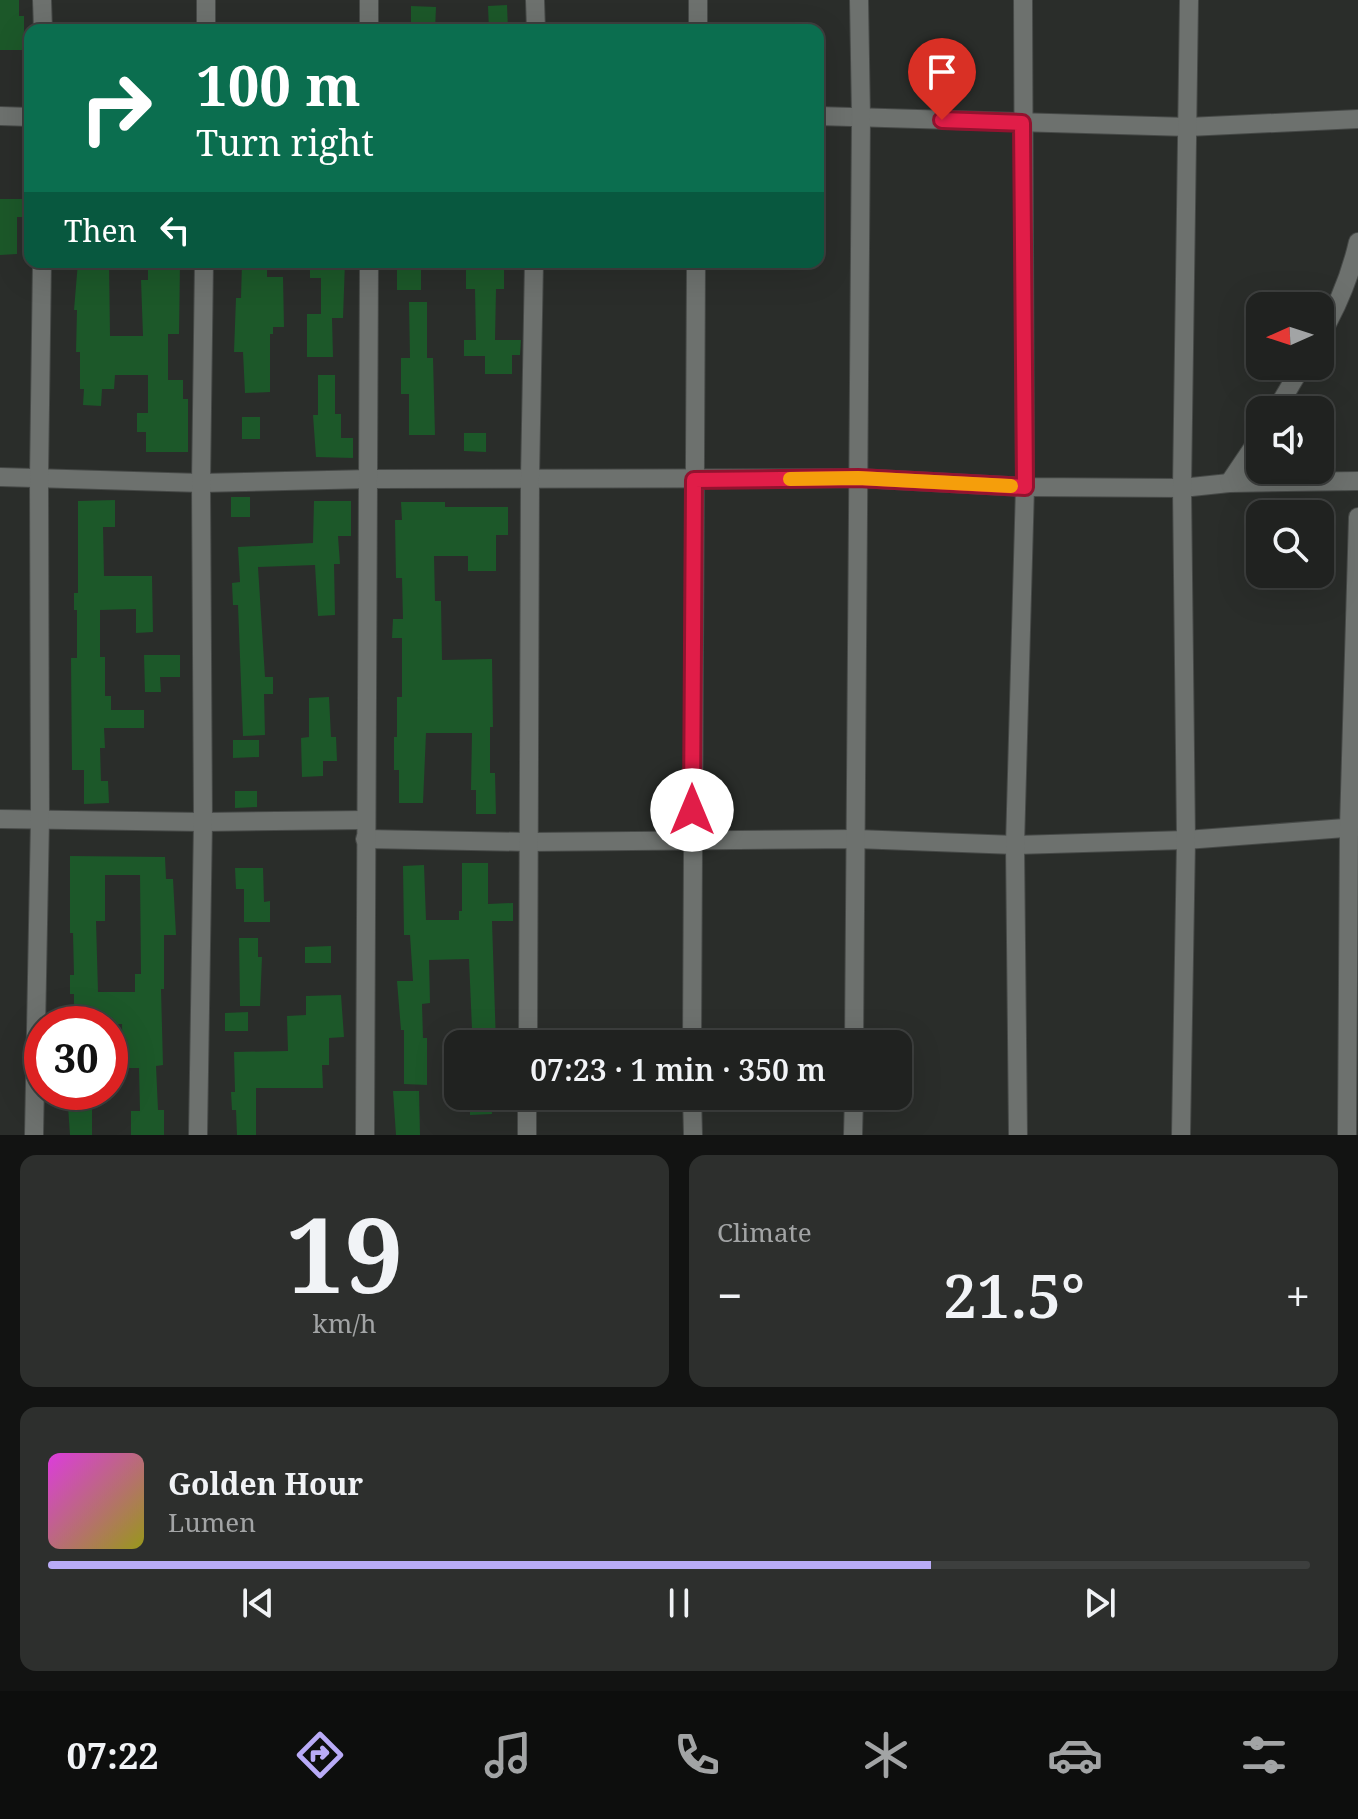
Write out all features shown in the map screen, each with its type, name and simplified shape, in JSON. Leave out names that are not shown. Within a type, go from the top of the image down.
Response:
[{"type":"street","points":[[42,0],[43,24]]},
{"type":"street","points":[[206,0],[206,24]]},
{"type":"street","points":[[369,0],[369,24]]},
{"type":"street","points":[[535,0],[536,24]]},
{"type":"street","points":[[698,0],[698,24]]},
{"type":"street","points":[[854,1030],[861,117],[859,0]]},
{"type":"street","points":[[1018,1135],[1015,845],[1025,487],[1023,0]]},
{"type":"street","points":[[1181,1135],[1186,840],[1182,488],[1189,0]]},
{"type":"street","points":[[0,116],[24,117]]},
{"type":"street","points":[[824,116],[1188,127],[1358,119]]},
{"type":"street","points":[[1334,313],[1349,278],[1358,242]]},
{"type":"street","points":[[34,1135],[40,819],[42,268]]},
{"type":"street","points":[[198,1135],[203,822],[201,483],[204,268]]},
{"type":"street","points":[[365,1135],[369,268]]},
{"type":"street","points":[[528,1030],[534,268]]},
{"type":"street","points":[[692,1030],[696,268]]},
{"type":"street","points":[[1229,483],[1246,458]]},
{"type":"street","points":[[0,477],[201,483],[370,479],[858,478],[1025,487],[1182,488],[1229,483],[1358,481]]},
{"type":"street","points":[[1347,1135],[1353,1112],[1358,517]]},
{"type":"street","points":[[0,819],[203,822],[365,820]]},
{"type":"street","points":[[365,839],[529,842],[856,839],[1015,845],[1186,840],[1354,827]]},
{"type":"street","points":[[527,1110],[527,1135]]},
{"type":"street","points":[[692,1110],[693,1135]]},
{"type":"street","points":[[853,1135],[854,1110]]},
{"type":"building","points":[[0,0],[19,0],[19,16],[24,16],[24,50],[0,50]]},
{"type":"building","points":[[507,5],[508,24],[489,24],[488,6]]},
{"type":"building","points":[[411,6],[436,7],[435,24],[411,24]]},
{"type":"building","points":[[0,199],[22,199],[22,217],[17,217],[17,254],[0,255]]},
{"type":"building","points":[[78,268],[109,268],[110,336],[143,336],[141,280],[148,280],[148,268],[180,268],[179,334],[168,334],[168,380],[183,380],[183,399],[188,399],[188,452],[146,452],[146,432],[137,432],[137,413],[148,413],[148,375],[115,375],[114,389],[102,389],[101,406],[83,405],[80,352],[76,352],[77,310],[74,310]]},
{"type":"building","points":[[242,268],[267,268],[267,277],[283,277],[284,327],[273,327],[273,334],[270,334],[270,392],[245,393],[243,352],[234,352],[236,298],[241,298]]},
{"type":"building","points":[[310,268],[345,268],[343,318],[332,318],[333,357],[307,357],[307,314],[321,314],[321,278],[310,278]]},
{"type":"building","points":[[466,268],[504,268],[504,289],[496,289],[495,340],[521,340],[520,355],[512,355],[512,374],[485,374],[485,356],[464,356],[464,340],[476,340],[475,289],[466,289]]},
{"type":"building","points":[[397,269],[421,269],[421,290],[397,290]]},
{"type":"building","points":[[409,302],[427,302],[427,358],[433,358],[435,435],[409,435],[409,394],[401,394],[401,358],[410,358]]},
{"type":"building","points":[[318,375],[335,375],[335,414],[341,414],[341,438],[353,438],[353,458],[316,457],[313,415],[318,415]]},
{"type":"building","points":[[242,417],[260,417],[260,439],[242,439]]},
{"type":"building","points":[[464,433],[486,433],[486,452],[464,451]]},
{"type":"building","points":[[231,497],[250,497],[250,517],[231,517]]},
{"type":"building","points":[[115,500],[115,527],[103,527],[104,576],[152,576],[153,632],[136,633],[136,609],[100,610],[100,657],[105,657],[105,696],[111,696],[111,710],[144,710],[144,728],[104,728],[105,748],[100,748],[101,781],[108,781],[109,803],[84,804],[84,770],[72,770],[71,658],[77,658],[74,593],[78,593],[78,501]]},
{"type":"building","points":[[314,501],[351,501],[351,536],[338,536],[340,564],[334,564],[335,615],[318,616],[315,565],[258,567],[265,677],[273,677],[273,694],[264,694],[265,735],[243,736],[238,605],[233,605],[232,583],[240,582],[238,547],[313,543]]},
{"type":"building","points":[[401,502],[445,502],[445,507],[508,507],[508,535],[496,535],[496,571],[468,571],[468,556],[434,556],[435,601],[441,601],[442,660],[492,659],[490,773],[495,773],[496,814],[476,814],[476,790],[471,790],[472,733],[426,733],[423,803],[399,803],[399,770],[394,770],[394,737],[397,737],[397,697],[402,697],[402,638],[392,638],[393,619],[403,619],[402,578],[396,578],[395,520],[402,520]]},
{"type":"building","points":[[144,655],[180,655],[180,677],[160,677],[161,692],[145,692]]},
{"type":"building","points":[[329,697],[331,737],[336,737],[337,761],[323,761],[323,776],[302,777],[301,738],[309,737],[309,698]]},
{"type":"building","points":[[233,740],[259,740],[259,757],[233,758]]},
{"type":"building","points":[[235,791],[257,791],[257,807],[235,808]]},
{"type":"building","points":[[70,856],[165,857],[166,879],[173,879],[176,935],[164,935],[164,989],[161,989],[163,1065],[156,1066],[158,1110],[164,1110],[164,1135],[131,1135],[131,1111],[140,1111],[139,1068],[128,1068],[128,1006],[74,1006],[74,994],[70,994],[70,975],[74,975],[73,933],[70,933]],"holes":[[[105,875],[140,875],[141,974],[135,974],[135,992],[98,992],[96,921],[105,921]]]},
{"type":"building","points":[[462,863],[488,863],[488,904],[513,903],[513,921],[492,921],[496,1030],[472,1029],[469,959],[429,960],[430,1003],[422,1004],[423,1038],[427,1038],[427,1085],[404,1084],[404,1030],[401,1030],[397,981],[413,981],[410,935],[404,935],[403,866],[424,865],[426,920],[459,920],[459,911],[462,911]]},
{"type":"building","points":[[235,868],[263,868],[264,902],[270,901],[270,922],[244,922],[244,889],[236,889]]},
{"type":"building","points":[[239,938],[258,938],[258,957],[262,957],[260,1006],[240,1006]]},
{"type":"building","points":[[331,946],[331,963],[305,963],[305,947]]},
{"type":"building","points":[[341,995],[344,1037],[329,1038],[329,1065],[322,1065],[323,1088],[256,1088],[256,1135],[237,1135],[236,1110],[232,1110],[231,1092],[235,1092],[234,1052],[288,1051],[287,1016],[306,1015],[306,996]]},
{"type":"building","points":[[248,1012],[248,1031],[225,1031],[225,1013]]},
{"type":"building","points":[[393,1091],[419,1091],[420,1135],[396,1135]]},
{"type":"building","points":[[68,1110],[92,1110],[92,1135],[70,1135]]},
{"type":"building","points":[[470,1110],[492,1110],[492,1114],[470,1115]]},
{"type":"slow traffic","points":[[790,479],[858,478],[1011,486]]},
{"type":"route","points":[[692,810],[694,480],[858,478],[1025,487],[1022,123],[942,120]]}]
